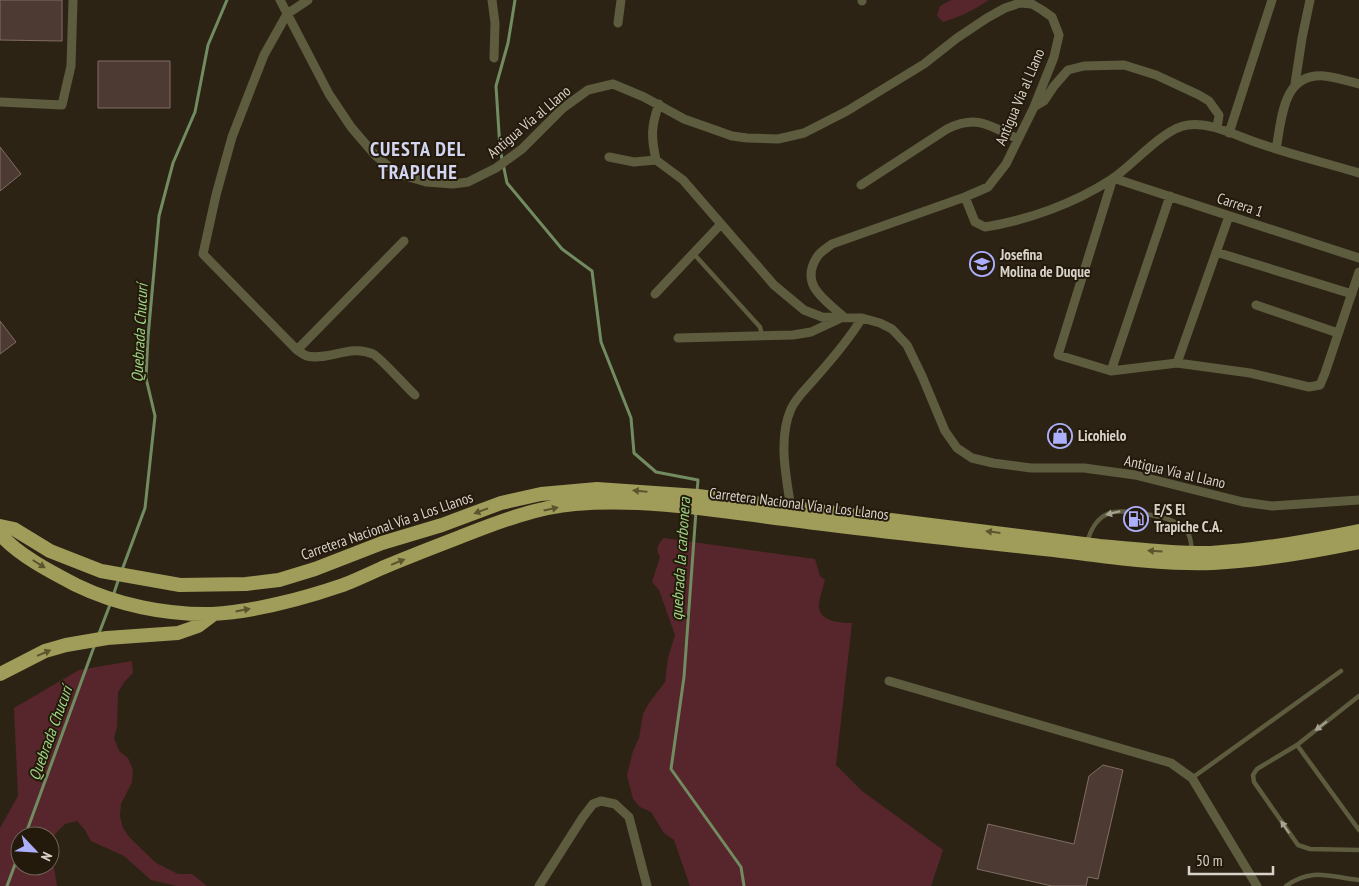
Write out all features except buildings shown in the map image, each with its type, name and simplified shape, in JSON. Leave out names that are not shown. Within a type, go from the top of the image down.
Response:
[{"type":"highway","name":"Carretera Nacional Vía a Los Llanos","points":[[0,526],[14,529],[50,551],[101,571],[180,585],[246,584],[279,580],[501,503],[541,494],[598,489],[698,496],[1154,551],[1210,553],[1262,548],[1359,531]]},
{"type":"highway","name":"Carretera Nacional Vía a Los Llanos","points":[[0,534],[32,559],[59,576],[106,598],[131,605],[169,611],[214,614],[271,604],[345,584],[495,524],[515,517],[572,504],[658,503],[971,542],[1153,562],[1210,563],[1255,559],[1305,553],[1359,542]]},
{"type":"highway","points":[[0,674],[45,651],[66,645],[107,638],[178,633],[198,626],[214,614]]},
{"type":"street","points":[[0,102],[62,105],[70,66],[73,0]]},
{"type":"street","name":"Antigua Vía al Llano","points":[[280,0],[325,87],[351,127],[375,155],[388,166],[402,174],[426,182],[453,184],[468,182],[496,168],[522,149],[563,108],[588,90],[613,84],[659,104],[684,119],[732,136],[762,140],[778,139],[804,133],[847,111],[924,64],[957,38],[987,18],[1006,8],[1020,4],[1032,4],[1052,17],[1059,35],[1054,57],[1034,107],[1006,164],[988,186],[964,197],[832,244],[817,256],[811,273],[814,288],[844,317],[862,318],[880,323],[892,329],[907,345],[945,431],[957,448],[972,458],[992,463],[1031,468],[1084,468],[1135,475],[1243,502],[1272,506],[1359,500]]},
{"type":"street","points":[[308,0],[288,14],[264,55],[232,137],[216,195],[203,254],[297,350],[306,356],[347,350],[374,355],[415,395]]},
{"type":"street","points":[[492,0],[495,23],[494,58]]},
{"type":"street","points":[[618,22],[620,0]]},
{"type":"street","points":[[1229,133],[1272,0]]},
{"type":"street","points":[[1276,149],[1286,98],[1295,84],[1310,0]]},
{"type":"street","points":[[1034,107],[1044,101],[1068,70],[1084,66],[1124,65],[1156,74],[1209,101],[1220,115],[1217,128]]},
{"type":"street","points":[[1295,84],[1308,78],[1324,76],[1359,84]]},
{"type":"street","points":[[656,160],[652,140],[652,122],[659,104]]},
{"type":"street","points":[[861,184],[947,129],[963,123],[980,122],[1018,139]]},
{"type":"street","points":[[964,197],[975,222],[985,227],[1030,217],[1086,195],[1113,178],[1179,126],[1200,124],[1217,128],[1276,149],[1359,173]]},
{"type":"street","points":[[609,157],[634,162],[656,160],[683,180],[774,285],[804,310],[822,317],[844,317]]},
{"type":"street","points":[[1113,178],[1058,355],[1111,371],[1177,363],[1250,373],[1309,387],[1320,385],[1359,272]]},
{"type":"street","name":"Carrera 1","points":[[1113,178],[1359,258]]},
{"type":"street","points":[[1111,371],[1170,196]]},
{"type":"street","points":[[1177,363],[1229,216]]},
{"type":"street","points":[[655,294],[721,224]]},
{"type":"street","points":[[297,350],[404,241]]},
{"type":"street","points":[[1216,252],[1352,294]]},
{"type":"street","points":[[1256,305],[1338,333]]},
{"type":"street","points":[[678,338],[793,335],[811,332],[844,317]]},
{"type":"street","points":[[791,508],[787,486],[784,446],[787,421],[792,407],[849,340],[862,318]]},
{"type":"street","points":[[889,681],[1171,764],[1192,778],[1256,886]]},
{"type":"street","points":[[539,886],[582,817],[593,804],[601,801],[615,804],[629,817],[647,886]]},
{"type":"lane","points":[[693,254],[760,327],[762,335]]},
{"type":"lane","points":[[1086,544],[1094,526],[1103,516],[1111,512],[1120,511],[1176,522],[1187,531],[1193,552]]},
{"type":"lane","points":[[1192,778],[1341,671]]},
{"type":"lane","points":[[1359,696],[1297,745],[1257,769],[1253,775],[1254,782],[1260,793],[1298,845],[1310,849],[1359,850]]},
{"type":"lane","points":[[1297,745],[1359,830]]},
{"type":"lane","points":[[1286,886],[1297,878],[1323,874],[1359,880]]},
{"type":"shaded area","points":[[951,0],[989,0],[967,13],[943,22],[937,16],[940,6]]},
{"type":"shaded area","points":[[664,538],[815,559],[820,576],[825,580],[819,602],[821,613],[824,617],[833,621],[852,623],[836,765],[862,791],[943,850],[931,886],[690,886],[674,840],[664,833],[651,812],[640,807],[633,799],[627,775],[633,751],[639,738],[643,714],[665,682],[668,658],[675,635],[659,590],[652,582],[660,557],[658,547]]},
{"type":"shaded area","points":[[132,661],[133,673],[118,692],[117,727],[114,738],[119,751],[128,758],[133,770],[132,782],[121,804],[120,816],[123,828],[130,838],[156,863],[178,874],[192,874],[207,886],[177,886],[151,880],[124,856],[91,841],[77,821],[65,824],[60,829],[60,826],[10,826],[10,876],[55,876],[57,886],[0,886],[0,828],[18,796],[14,708],[79,670]]},
{"type":"waterway","name":"Quebrada Chucurí","points":[[122,570],[145,508],[155,416],[146,378],[159,216],[173,163],[195,112],[208,45],[227,0]]},
{"type":"waterway","name":"quebrada la carbonera","points":[[515,0],[508,43],[496,86],[500,149],[507,183],[562,249],[592,271],[601,342],[631,418],[634,453],[656,472],[698,480],[697,492]]},
{"type":"waterway","name":"quebrada la carbonera","points":[[696,511],[684,677],[671,769],[741,867],[744,886]]},
{"type":"waterway","name":"Quebrada Chucurí","points":[[113,596],[119,578]]},
{"type":"waterway","name":"Quebrada Chucurí","points":[[98,636],[111,602]]},
{"type":"waterway","name":"Quebrada Chucurí","points":[[29,826],[95,644]]},
{"type":"waterway","name":"Quebrada Chucurí","points":[[7,886],[11,876]]},
{"type":"place","name":"Josefina Molina de Duque","points":[[982,264]]},
{"type":"place","name":"Licohielo","points":[[1060,436]]},
{"type":"place","name":"E/S El Trapiche C.A.","points":[[1136,519]]},
{"type":"district","name":"CUESTA DEL TRAPICHE","points":[[418,160]]}]
